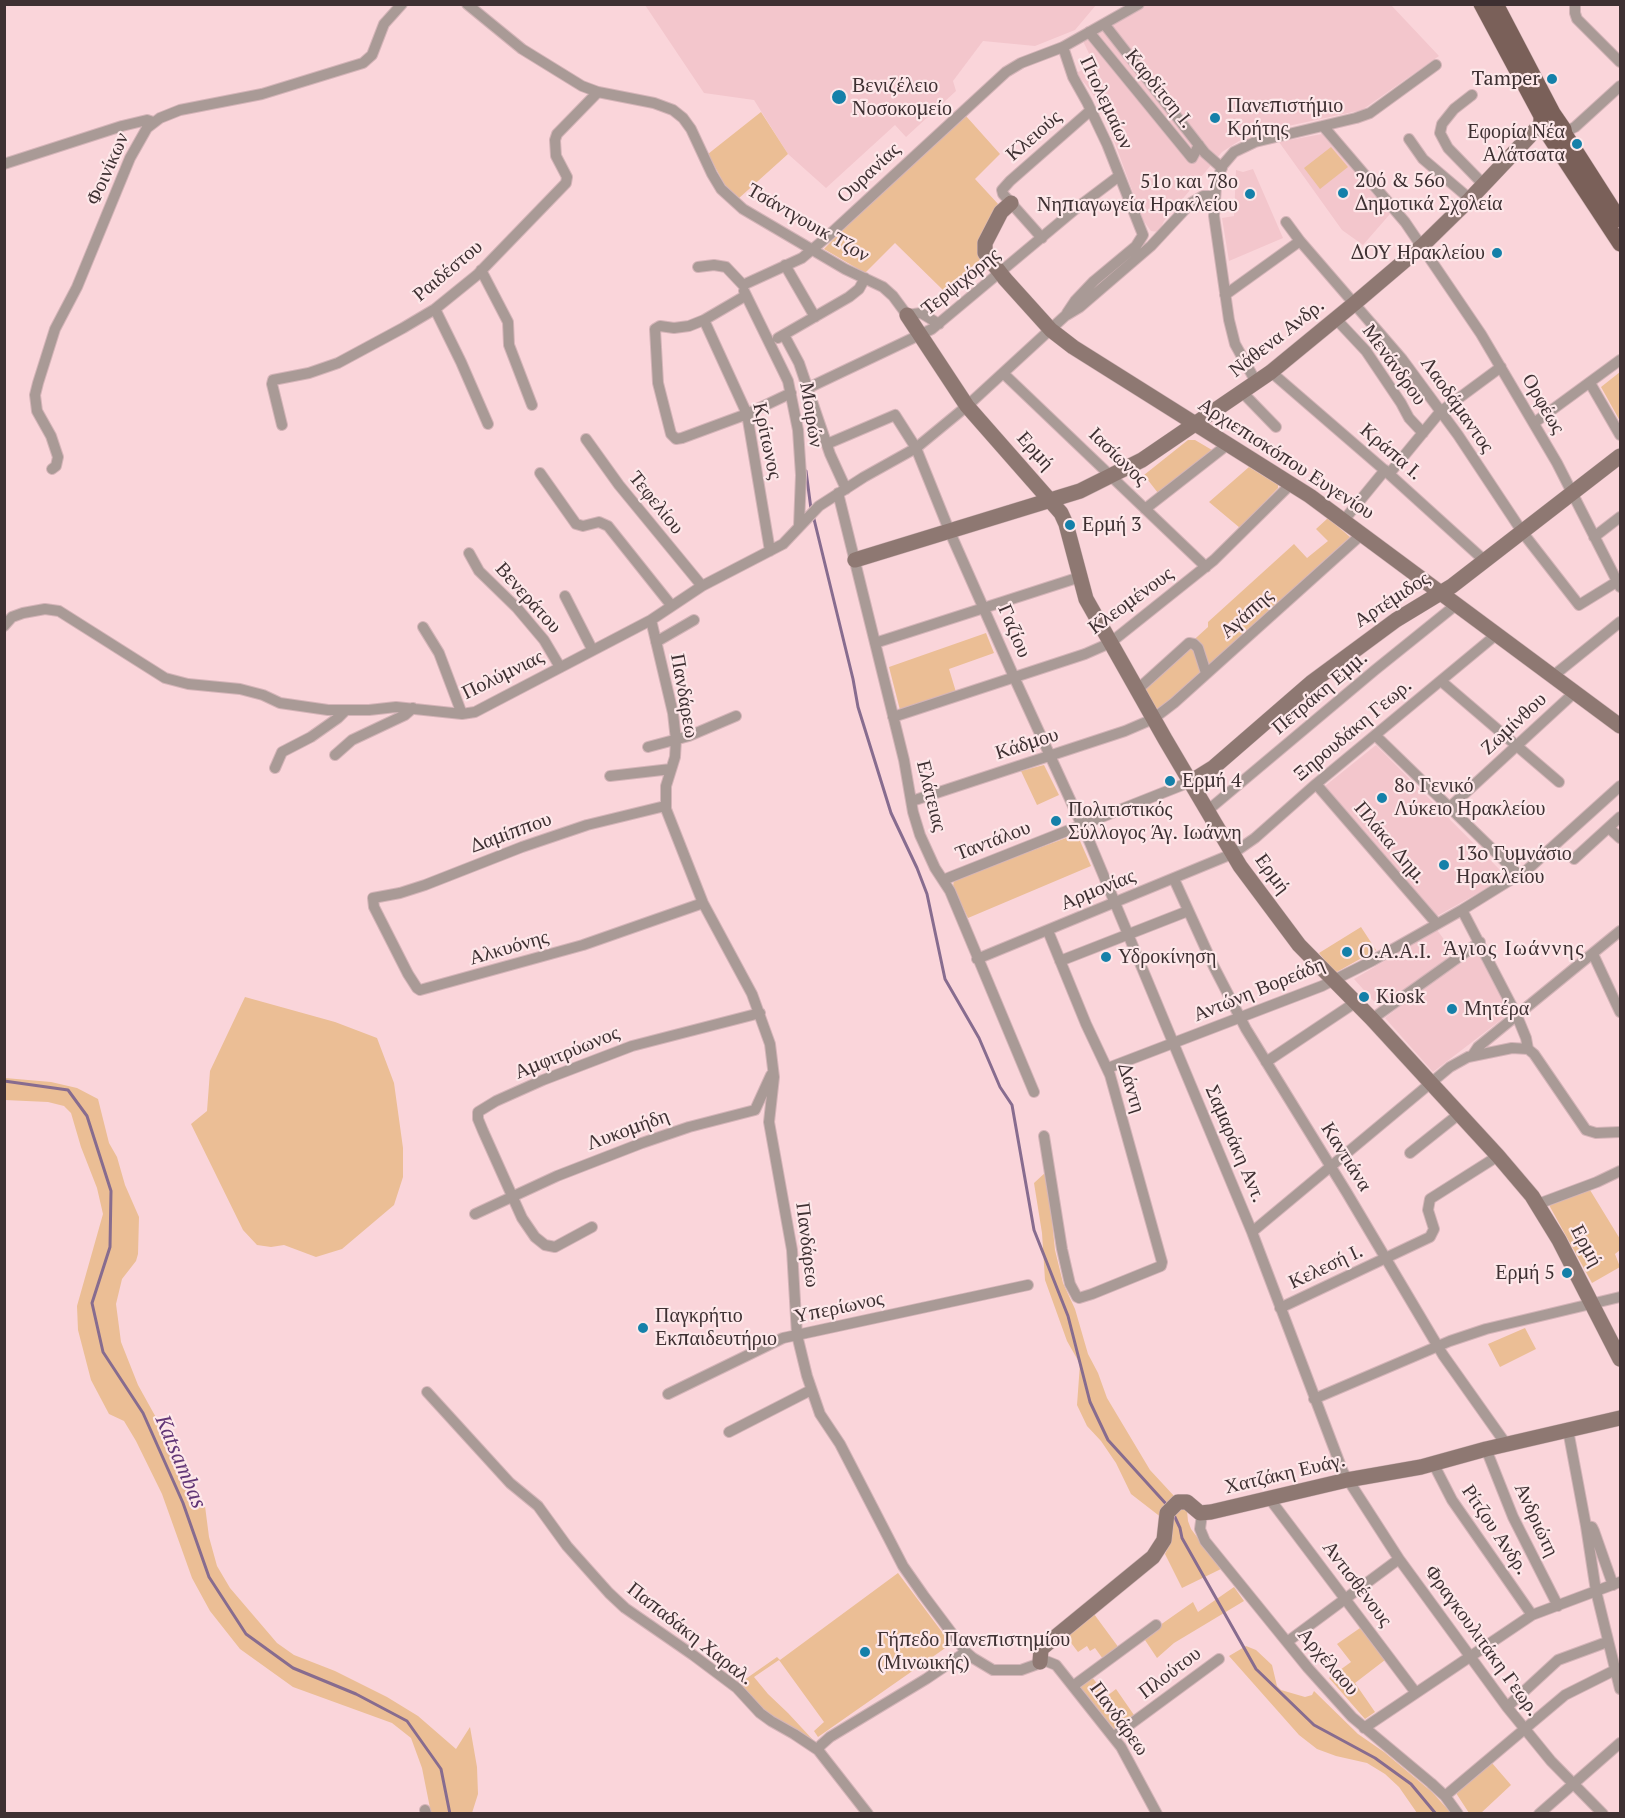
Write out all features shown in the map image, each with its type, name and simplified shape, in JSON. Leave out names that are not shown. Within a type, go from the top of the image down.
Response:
[{"type":"main road","points":[[1481,4],[1545,117],[1561,135],[1620,220]]},
{"type":"main road","points":[[1496,4],[1545,117]]},
{"type":"main road","points":[[1561,135],[1620,244]]},
{"type":"street","name":"Φοινίκων","points":[[52,469],[56,466],[58,457],[51,436],[37,411],[35,395],[38,383],[56,328],[77,287],[126,166],[142,136],[153,122],[189,108],[262,94],[363,63],[372,55],[384,24],[402,4]]},
{"type":"street","name":"Τσάντγουικ Τζον","points":[[467,4],[510,40],[570,80],[598,92],[659,104],[677,112],[691,129],[715,180],[726,194],[750,214],[890,293],[907,315]]},
{"type":"street","points":[[1066,46],[1139,4]]},
{"type":"street","points":[[1575,4],[1577,19],[1620,62]]},
{"type":"street","name":"Καρδίτση Ι.","points":[[1105,25],[1199,145],[1222,168]]},
{"type":"street","name":"Καρδίτση Ι.","points":[[1089,32],[1192,158],[1199,145]]},
{"type":"street","name":"Πτολεμαίων","points":[[1066,46],[1075,82],[1091,110],[1146,243]]},
{"type":"street","name":"Ουρανίας","points":[[743,285],[813,250],[1006,72],[1021,63],[1066,46]]},
{"type":"street","points":[[1256,382],[1235,344],[1226,295],[1215,222],[1215,196],[1222,168],[1230,156],[1249,144],[1370,113],[1436,64]]},
{"type":"street","points":[[1561,135],[1575,127],[1620,86]]},
{"type":"street","name":"Ραιδέστου","points":[[282,425],[273,380],[309,373],[338,363],[435,309],[481,270],[566,183],[567,177],[556,156],[557,134],[598,92]]},
{"type":"street","points":[[1472,95],[1454,109],[1442,124],[1440,134],[1448,148],[1483,184]]},
{"type":"street","name":"Κλειούς","points":[[1006,197],[1010,181],[1091,110]]},
{"type":"street","name":"Νάθενα Ανδρ.","points":[[855,560],[1080,490],[1142,460],[1271,372],[1422,246],[1470,199],[1545,117]]},
{"type":"street","points":[[4,164],[128,124],[147,120],[153,122]]},
{"type":"street","name":"Ορφέως","points":[[1323,126],[1422,246],[1501,367],[1573,494],[1619,584]]},
{"type":"street","points":[[1409,139],[1423,159],[1470,199]]},
{"type":"street","name":"Τερψιχόρης","points":[[808,388],[920,336],[939,324],[1119,176]]},
{"type":"street","points":[[967,406],[1051,330],[1094,280],[1146,243],[1195,200],[1203,196],[1215,196]]},
{"type":"street","points":[[1006,197],[1042,237]]},
{"type":"street","name":"Αρχιεπισκόπου Ευγενίου","points":[[1006,197],[984,245],[987,256],[1000,274],[1051,330],[1073,347],[1291,484],[1344,520],[1620,726]]},
{"type":"street","name":"Λαοδάμαντος","points":[[1286,222],[1402,359],[1523,533],[1579,605],[1619,584]]},
{"type":"street","points":[[1226,295],[1300,241]]},
{"type":"street","points":[[698,267],[714,265],[726,267],[743,285]]},
{"type":"street","points":[[786,265],[815,317]]},
{"type":"street","points":[[481,270],[508,322],[509,345],[532,405]]},
{"type":"street","points":[[770,342],[855,292],[866,278]]},
{"type":"street","name":"Μοιρών","points":[[743,285],[745,296],[770,342],[791,393],[800,452],[799,526]]},
{"type":"street","points":[[745,296],[705,320],[679,328],[658,326],[654,332],[658,383],[671,434],[676,439],[682,438],[747,414],[791,393]]},
{"type":"street","points":[[435,309],[488,424]]},
{"type":"street","points":[[907,315],[921,313],[939,324]]},
{"type":"street","name":"Ερμή","points":[[907,315],[967,406],[1061,513],[1086,599],[1232,854],[1292,936],[1460,1114],[1538,1204],[1593,1304],[1620,1359]]},
{"type":"street","name":"Μενάνδρου","points":[[1336,319],[1366,351],[1401,402],[1409,418],[1423,433]]},
{"type":"street","name":"Κρίτωνος","points":[[705,320],[747,414],[770,552]]},
{"type":"street","name":"Ελάτειας","points":[[784,335],[799,363],[842,491],[855,560],[893,717],[913,812],[922,841],[951,891],[977,959],[1034,1092]]},
{"type":"street","points":[[1534,423],[1620,360]]},
{"type":"street","points":[[1344,520],[1440,412],[1501,367]]},
{"type":"street","name":"Κράπα Ι.","points":[[1271,372],[1387,472],[1485,561]]},
{"type":"street","name":"Ιασίωνος","points":[[1004,374],[1206,567]]},
{"type":"street","points":[[1590,383],[1620,435]]},
{"type":"street","points":[[1242,392],[1276,428]]},
{"type":"street","name":"Πολύμνιας","points":[[4,626],[15,615],[53,610],[69,617],[165,678],[188,684],[240,689],[263,695],[280,703],[328,710],[413,708],[462,714],[480,710],[592,649],[651,620],[702,586],[770,552],[786,542],[814,511],[842,491],[916,448],[967,406]]},
{"type":"street","name":"Γαζίου","points":[[826,444],[895,416],[916,448],[949,530],[1081,827]]},
{"type":"street","name":"Τεφελίου","points":[[586,439],[619,486],[702,586]]},
{"type":"street","points":[[1145,509],[1227,445]]},
{"type":"street","name":"Αρτέμιδος","points":[[1190,782],[1214,767],[1320,676],[1396,620],[1441,593],[1485,561],[1620,456]]},
{"type":"street","points":[[540,473],[576,524],[583,526],[603,522],[613,531],[671,605]]},
{"type":"street","name":"Κλεομένους","points":[[893,717],[1085,654],[1110,643],[1206,567],[1291,484]]},
{"type":"street","points":[[1594,537],[1620,517]]},
{"type":"street","name":"Αγάπης","points":[[1153,719],[1362,534]]},
{"type":"street","name":"Βενεράτου","points":[[469,553],[479,571],[517,608],[544,640],[560,667]]},
{"type":"street","points":[[875,643],[1080,577]]},
{"type":"street","points":[[565,596],[592,649]]},
{"type":"street","name":"Πετράκη Εμμ.","points":[[1207,811],[1457,604]]},
{"type":"street","name":"Πανδάρεω","points":[[651,620],[673,713],[676,740],[675,757],[666,786],[665,806],[703,903],[746,983],[768,1036],[773,1068],[769,1122],[792,1250],[797,1335],[811,1390],[820,1414],[840,1444],[903,1566],[966,1652],[993,1670],[1021,1670],[1046,1661],[1056,1665],[1113,1737],[1132,1765],[1157,1814]]},
{"type":"street","points":[[656,642],[694,620]]},
{"type":"street","points":[[1553,676],[1620,622]]},
{"type":"street","points":[[423,627],[439,653],[462,714]]},
{"type":"street","name":"Ξηρουδάκη Γεωρ.","points":[[1232,854],[1255,838],[1316,784],[1497,634]]},
{"type":"street","points":[[1137,690],[1185,645],[1192,643],[1197,648],[1206,673]]},
{"type":"street","points":[[1441,681],[1559,782]]},
{"type":"street","name":"Ζωμίνθου","points":[[1450,807],[1575,692]]},
{"type":"street","points":[[334,755],[352,740],[405,715],[413,708]]},
{"type":"street","points":[[275,768],[282,752],[311,737],[346,710]]},
{"type":"street","points":[[648,747],[676,740],[736,716]]},
{"type":"street","name":"Κάδμου","points":[[912,801],[1125,731],[1153,719]]},
{"type":"street","points":[[1376,736],[1519,875]]},
{"type":"street","points":[[610,776],[671,769]]},
{"type":"street","name":"Ταντάλου","points":[[943,880],[1190,782]]},
{"type":"street","name":"Πλάκα Δημ.","points":[[1316,784],[1437,924]]},
{"type":"street","name":"Αντώνη Βορεάδη","points":[[1108,1068],[1334,980],[1437,924],[1519,875],[1620,786]]},
{"type":"street","name":"Δαμίππου","points":[[373,901],[373,898],[425,885],[522,847],[594,823],[665,806]]},
{"type":"street","points":[[1574,859],[1620,817]]},
{"type":"street","name":"Σαμαράκη Αντ.","points":[[1081,827],[1252,1232],[1314,1399],[1347,1480]]},
{"type":"street","points":[[1609,828],[1620,838]]},
{"type":"street","name":"Αρμονίας","points":[[977,959],[1232,854]]},
{"type":"street","name":"Καντιάνα","points":[[1174,879],[1217,975],[1240,1018],[1437,1345],[1506,1444]]},
{"type":"street","name":"Αλκυόνης","points":[[373,901],[408,974],[420,990],[583,945],[703,903]]},
{"type":"street","points":[[1462,910],[1528,1041],[1528,1049]]},
{"type":"street","points":[[1060,961],[1188,911]]},
{"type":"street","name":"Δάντη","points":[[1044,1136],[1062,1249],[1070,1284],[1077,1297],[1092,1294],[1161,1266],[1162,1262],[1108,1068],[1086,1024],[1048,931]]},
{"type":"street","points":[[1472,1056],[1478,1047],[1620,931]]},
{"type":"street","points":[[1372,1019],[1480,942]]},
{"type":"street","points":[[1593,954],[1617,993],[1620,1012]]},
{"type":"street","points":[[1266,1062],[1356,1002]]},
{"type":"street","name":"Αμφιτρύωνος","points":[[513,1196],[478,1119],[477,1115],[480,1110],[543,1080],[632,1046],[760,1014]]},
{"type":"street","points":[[1252,1232],[1456,1062],[1472,1056],[1512,1048],[1528,1049],[1534,1054],[1586,1130],[1596,1133],[1620,1132]]},
{"type":"street","name":"Λυκομήδη","points":[[475,1214],[557,1176],[642,1143],[689,1127],[755,1110],[773,1068]]},
{"type":"street","points":[[1410,1153],[1460,1114]]},
{"type":"street","name":"Κελεσή Ι.","points":[[1280,1308],[1432,1234],[1434,1229],[1428,1206],[1431,1198],[1498,1156]]},
{"type":"street","points":[[1538,1204],[1620,1171]]},
{"type":"street","points":[[513,1196],[527,1227],[549,1247],[562,1244],[592,1227]]},
{"type":"street","name":"Υπερίωνος","points":[[668,1394],[772,1342],[1028,1285]]},
{"type":"street","points":[[1314,1399],[1437,1345],[1486,1329],[1620,1297]]},
{"type":"street","points":[[729,1432],[811,1390]]},
{"type":"street","name":"Παπαδάκη Χαραλ.","points":[[427,1392],[510,1483],[538,1506],[567,1546],[625,1608],[737,1688],[760,1713],[818,1750],[868,1814]]},
{"type":"street","name":"Χατζάκη Ευάγ.","points":[[1040,1662],[1041,1649],[1158,1551],[1164,1540],[1166,1515],[1171,1506],[1183,1501],[1202,1514],[1347,1480],[1433,1463],[1620,1418]]},
{"type":"street","points":[[1568,1430],[1596,1591],[1620,1689]]},
{"type":"street","name":"Ανδριώτη","points":[[1486,1449],[1513,1517],[1558,1606]]},
{"type":"street","name":"Ρίτζου Ανδρ.","points":[[1433,1463],[1452,1500],[1532,1615]]},
{"type":"street","name":"Φραγκουλιτάκη Γεωρ.","points":[[1347,1480],[1399,1559],[1507,1707],[1524,1729],[1603,1814]]},
{"type":"street","name":"Αντισθένους","points":[[1269,1498],[1416,1692]]},
{"type":"street","name":"Αρχέλαου","points":[[1202,1514],[1200,1529],[1205,1541],[1333,1696],[1364,1728],[1445,1796],[1458,1814]]},
{"type":"street","points":[[1364,1728],[1532,1615],[1616,1583],[1592,1527],[1586,1526]]},
{"type":"street","points":[[1287,1642],[1399,1559]]},
{"type":"street","points":[[1073,1686],[1156,1625]]},
{"type":"street","points":[[1507,1707],[1558,1660],[1607,1642]]},
{"type":"street","points":[[818,1750],[830,1737],[966,1652]]},
{"type":"street","name":"Πλούτου","points":[[1113,1737],[1219,1659]]},
{"type":"street","points":[[1445,1796],[1570,1691],[1615,1670]]},
{"type":"street","points":[[1539,1814],[1620,1743]]},
{"type":"shaded area","name":"Πανεπιστήμιο Κρήτης","points":[[1135,4],[1391,5],[1439,56],[1362,110],[1265,131],[1239,141],[1222,152],[1164,221],[1159,232],[1151,231],[1143,220],[1105,116],[1091,91],[1076,73],[1094,64],[1083,41]]},
{"type":"shaded area","name":"Βενιζέλειο Νοσοκομείο","points":[[645,5],[1096,5],[1075,30],[1035,46],[983,41],[953,81],[956,91],[906,137],[895,125],[826,188],[788,154],[754,100],[704,93]]},
{"type":"shaded area","points":[[761,112],[788,154],[738,199],[727,189],[708,154]]},
{"type":"shaded area","points":[[966,116],[1000,154],[975,179],[999,205],[977,250],[982,258],[944,291],[895,243],[865,273],[824,249],[856,216]]},
{"type":"shaded area","name":"20ό & 56ο Δημοτικά Σχολεία","points":[[1322,134],[1390,214],[1363,245],[1342,230],[1279,142]]},
{"type":"shaded area","points":[[1331,147],[1348,167],[1320,189],[1304,168]]},
{"type":"shaded area","name":"51ο και 78ο Νηπιαγωγεία Ηρακλείου","points":[[1253,169],[1283,238],[1229,261],[1222,218],[1234,216],[1236,170],[1243,172]]},
{"type":"shaded area","points":[[1620,372],[1620,421],[1601,387]]},
{"type":"shaded area","points":[[1188,440],[1195,440],[1212,450],[1158,493],[1144,475]]},
{"type":"shaded area","points":[[1249,467],[1278,485],[1278,488],[1240,528],[1209,502]]},
{"type":"shaded area","points":[[1328,518],[1350,537],[1158,711],[1143,686],[1208,627],[1208,622],[1294,544],[1307,558],[1328,541],[1316,529]]},
{"type":"shaded area","points":[[986,633],[994,653],[949,669],[956,692],[900,710],[889,667]]},
{"type":"shaded area","points":[[1376,745],[1507,877],[1437,916],[1325,786]]},
{"type":"shaded area","points":[[1044,765],[1059,795],[1037,805],[1021,771]]},
{"type":"shaded area","points":[[1077,834],[1091,866],[968,918],[953,887],[954,879]]},
{"type":"shaded area","name":"Ο.Α.Α.Ι.","points":[[1361,927],[1376,950],[1335,973],[1319,953]]},
{"type":"shaded area","points":[[1437,930],[1454,953],[1380,1008],[1354,979]]},
{"type":"shaded area","name":"Μητέρα","points":[[1479,951],[1510,1013],[1433,1072],[1385,1018],[1421,990]]},
{"type":"shaded area","points":[[245,997],[335,1022],[377,1038],[394,1083],[403,1148],[403,1177],[394,1205],[342,1249],[316,1257],[284,1245],[271,1247],[257,1245],[243,1230],[191,1124],[207,1111],[210,1071]]},
{"type":"shaded area","points":[[5,1078],[51,1082],[77,1088],[98,1099],[109,1143],[117,1157],[125,1185],[139,1217],[138,1254],[136,1261],[122,1279],[116,1304],[121,1342],[138,1385],[205,1506],[209,1537],[217,1566],[230,1588],[277,1643],[294,1655],[335,1671],[387,1697],[418,1716],[456,1749],[470,1727],[477,1767],[478,1794],[472,1813],[431,1813],[422,1768],[411,1738],[392,1723],[293,1687],[240,1649],[210,1611],[192,1578],[162,1494],[136,1441],[124,1421],[109,1414],[91,1380],[78,1330],[77,1306],[103,1214],[97,1188],[71,1113],[64,1106],[48,1102],[5,1100]]},
{"type":"shaded area","points":[[1047,1171],[1055,1250],[1063,1283],[1075,1309],[1088,1354],[1107,1398],[1150,1470],[1175,1497],[1162,1518],[1131,1494],[1116,1463],[1087,1426],[1077,1405],[1080,1364],[1067,1341],[1045,1280],[1042,1233],[1034,1183]]},
{"type":"shaded area","points":[[1590,1190],[1620,1239],[1620,1250],[1615,1254],[1620,1267],[1592,1283],[1549,1205]]},
{"type":"shaded area","points":[[1525,1328],[1536,1349],[1500,1367],[1488,1344]]},
{"type":"shaded area","points":[[1178,1505],[1187,1511],[1191,1529],[1221,1569],[1182,1588],[1165,1554],[1172,1539],[1169,1517]]},
{"type":"shaded area","name":"Γήπεδο Πανεπιστημίου (Μινωικής)","points":[[898,1573],[951,1644],[818,1737],[814,1731],[824,1722],[779,1660],[754,1677],[814,1741],[762,1711],[737,1685],[777,1657],[780,1660]]},
{"type":"shaded area","points":[[1234,1587],[1244,1601],[1174,1643],[1157,1658],[1143,1637],[1193,1602],[1198,1612]]},
{"type":"shaded area","points":[[1094,1614],[1119,1648],[1103,1659],[1095,1648],[1090,1651],[1087,1646],[1078,1652],[1065,1635]]},
{"type":"shaded area","points":[[1360,1628],[1385,1660],[1355,1683],[1375,1712],[1365,1719],[1329,1678],[1351,1662],[1337,1644]]},
{"type":"shaded area","points":[[1246,1646],[1256,1650],[1272,1665],[1277,1686],[1281,1690],[1305,1697],[1312,1695],[1314,1691],[1358,1734],[1384,1752],[1432,1792],[1451,1813],[1417,1813],[1399,1787],[1385,1774],[1367,1763],[1317,1749],[1299,1735],[1229,1656]]},
{"type":"shaded area","points":[[1091,1676],[1107,1696],[1116,1689],[1134,1715],[1113,1730],[1078,1686]]},
{"type":"shaded area","points":[[1492,1763],[1511,1785],[1481,1813],[1469,1813],[1456,1793]]},
{"type":"waterway","points":[[806,471],[811,509]]},
{"type":"waterway","points":[[813,515],[858,707],[891,813],[927,894],[945,979],[979,1038],[1000,1087],[1012,1105],[1034,1230],[1068,1316],[1090,1402],[1108,1440],[1167,1505]]},
{"type":"waterway","name":"Katsambas","points":[[4,1081],[68,1090],[87,1116],[111,1191],[110,1247],[92,1303],[103,1352],[143,1413],[183,1503],[209,1577],[246,1634],[293,1668],[356,1694],[407,1721],[441,1769],[450,1814]]},
{"type":"waterway","points":[[1173,1513],[1182,1538],[1256,1669],[1314,1725],[1375,1758],[1411,1784],[1436,1814]]},
{"type":"place","name":"Tamper","points":[[1552,79]]},
{"type":"place","name":"Βενιζέλειο Νοσοκομείο","points":[[839,97]]},
{"type":"place","name":"Πανεπιστήμιο Κρήτης","points":[[1215,118]]},
{"type":"place","name":"Εφορία Νέα Αλάτσατα","points":[[1577,144]]},
{"type":"place","name":"20ό & 56ο Δημοτικά Σχολεία","points":[[1343,193]]},
{"type":"place","name":"51ο και 78ο Νηπιαγωγεία Ηρακλείου","points":[[1250,194]]},
{"type":"place","name":"ΔΟΥ Ηρακλείου","points":[[1497,253]]},
{"type":"place","name":"Ερμή 3","points":[[1070,525]]},
{"type":"place","name":"Ερμή 4","points":[[1170,781]]},
{"type":"place","name":"8ο Γενικό Λύκειο Ηρακλείου","points":[[1382,798]]},
{"type":"place","name":"Πολιτιστικός Σύλλογος Άγ. Ιωάννη","points":[[1056,821]]},
{"type":"place","name":"13o Γυμνάσιο Ηρακλείου","points":[[1444,865]]},
{"type":"place","name":"Ο.Α.Α.Ι.","points":[[1347,952]]},
{"type":"place","name":"Υδροκίνηση","points":[[1106,957]]},
{"type":"place","name":"Kiosk","points":[[1364,997]]},
{"type":"place","name":"Μητέρα","points":[[1452,1009]]},
{"type":"place","name":"Ερμή 5","points":[[1567,1273]]},
{"type":"place","name":"Παγκρήτιο Εκπαιδευτήριο","points":[[643,1328]]},
{"type":"place","name":"Γήπεδο Πανεπιστημίου (Μινωικής)","points":[[865,1652]]},
{"type":"district","name":"Άγιος Ιωάννης","points":[[1514,949]]}]
